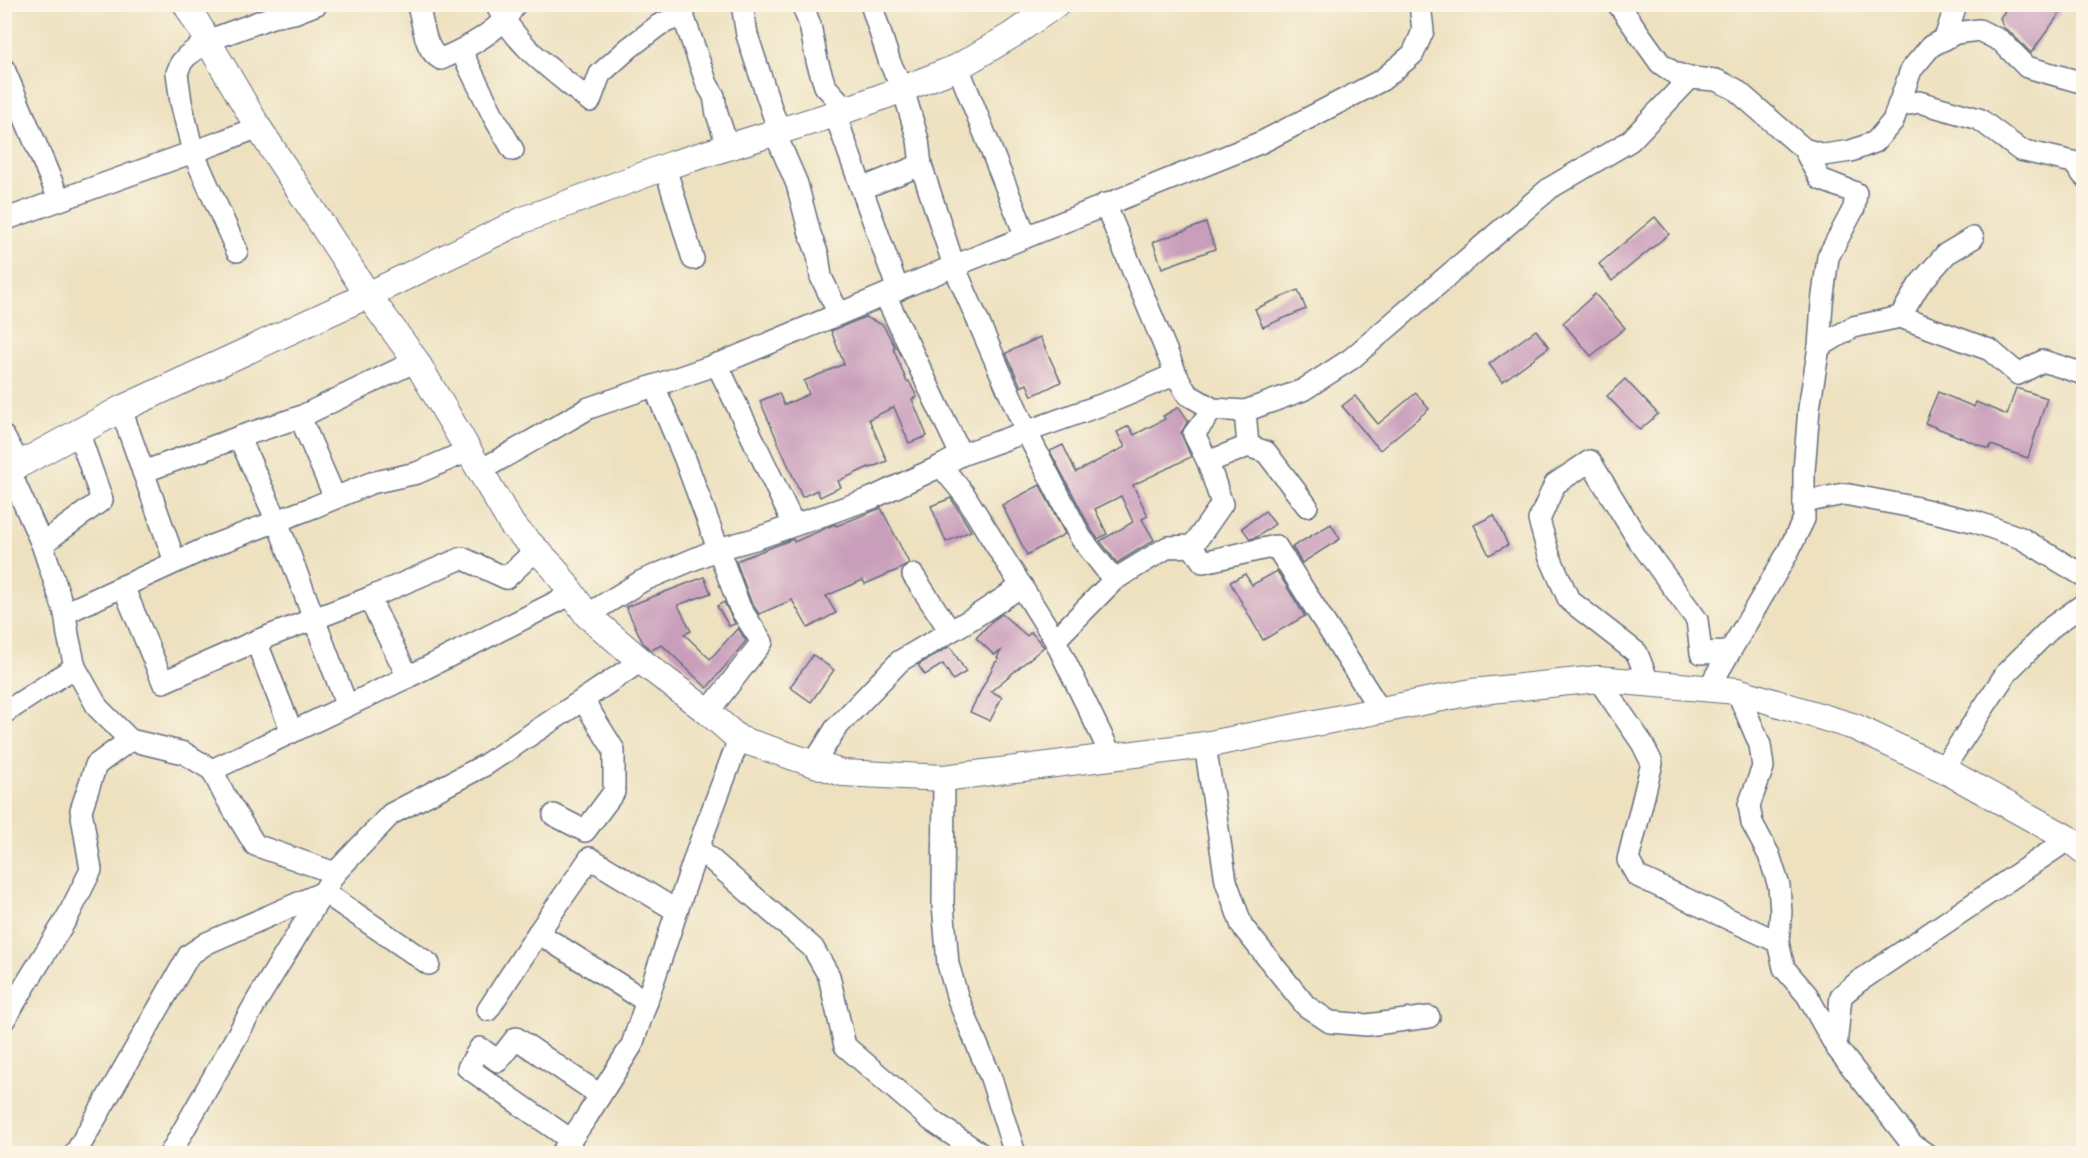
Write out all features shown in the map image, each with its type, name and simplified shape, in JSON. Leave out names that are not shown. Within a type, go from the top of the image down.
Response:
[{"type":"street","points":[[186,4],[258,127],[368,295],[416,361],[512,525],[554,568],[587,615],[641,662],[740,739],[842,773],[944,778],[1205,745],[1472,692],[1598,679],[1737,691],[1855,727],[1943,769],[2076,845],[1858,982],[1841,996],[1836,1047]]},
{"type":"street","points":[[237,251],[193,152],[181,102],[177,73],[181,63],[207,41],[272,17],[294,13],[317,4]]},
{"type":"street","points":[[417,4],[429,45],[434,55],[441,59],[461,51],[505,10],[532,55],[590,101],[600,74],[629,48],[681,9],[707,84],[714,96],[717,114],[728,147]]},
{"type":"street","points":[[741,4],[747,35],[797,184],[818,255],[821,276],[839,314]]},
{"type":"street","points":[[802,4],[810,24],[814,50],[825,86],[841,112],[892,293],[961,455]]},
{"type":"street","points":[[870,4],[890,63],[903,89],[918,140],[921,165],[954,266],[1026,432],[1081,538],[1114,580]]},
{"type":"street","points":[[11,469],[121,409],[368,295],[523,220],[665,167],[841,112],[903,89],[958,66],[1012,35],[1056,4]]},
{"type":"street","points":[[65,613],[211,546],[370,483],[475,460],[590,408],[717,364],[1105,204],[1262,142],[1382,80],[1413,54],[1423,31],[1420,4]]},
{"type":"street","points":[[1618,4],[1660,63],[1674,73],[1690,78],[1716,80],[1735,88],[1804,149],[1820,179],[1856,193],[1854,208],[1828,257],[1821,303],[1819,348],[1809,408],[1804,471],[1804,519],[1787,554],[1708,689]]},
{"type":"street","points":[[1945,39],[1956,4]]},
{"type":"street","points":[[1804,149],[1824,155],[1851,151],[1875,142],[1893,121],[1911,70],[1931,46],[1956,33],[1979,30],[2001,41],[2026,66],[2084,83]]},
{"type":"street","points":[[461,51],[513,150]]},
{"type":"street","points":[[958,66],[1026,237]]},
{"type":"street","points":[[4,69],[59,199]]},
{"type":"street","points":[[1105,204],[1176,374],[1187,394],[1213,409],[1245,411],[1303,390],[1351,359],[1550,188],[1630,141],[1690,78]]},
{"type":"street","points":[[1898,106],[1919,102],[1979,119],[2020,150],[2073,162],[2084,176]]},
{"type":"street","points":[[4,220],[258,127]]},
{"type":"street","points":[[863,188],[921,165]]},
{"type":"street","points":[[665,167],[693,259]]},
{"type":"street","points":[[1900,317],[1919,285],[1946,254],[1973,238]]},
{"type":"street","points":[[1819,348],[1852,327],[1900,317],[1990,350],[2018,374],[2043,361],[2084,374]]},
{"type":"street","points":[[143,472],[300,417],[416,361]]},
{"type":"street","points":[[717,364],[794,525]]},
{"type":"street","points":[[587,615],[642,581],[718,549],[755,539],[872,498],[961,455],[1115,400],[1176,374]]},
{"type":"street","points":[[654,386],[685,459],[740,608],[762,642],[708,712]]},
{"type":"street","points":[[121,409],[175,562]]},
{"type":"street","points":[[1192,546],[1222,504],[1208,462],[1194,434],[1213,409]]},
{"type":"street","points":[[1245,411],[1248,446]]},
{"type":"street","points":[[300,417],[335,498]]},
{"type":"street","points":[[42,544],[102,500],[78,431]]},
{"type":"street","points":[[4,437],[11,469],[42,544],[65,613],[75,667],[98,708],[130,740],[184,753],[212,770],[255,844],[335,873]]},
{"type":"street","points":[[239,437],[277,521],[347,706]]},
{"type":"street","points":[[1208,462],[1248,446],[1266,452],[1306,506]]},
{"type":"street","points":[[1649,684],[1637,653],[1569,600],[1549,555],[1539,520],[1555,484],[1590,461],[1637,538],[1697,620],[1701,653],[1729,652]]},
{"type":"street","points":[[941,466],[964,494],[1055,640],[1112,757]]},
{"type":"street","points":[[1804,502],[1844,494],[1976,522],[2021,538],[2084,576]]},
{"type":"street","points":[[1055,640],[1114,580],[1168,547],[1192,546]]},
{"type":"street","points":[[1192,546],[1203,562],[1276,546],[1380,710]]},
{"type":"street","points":[[123,586],[163,682],[256,641],[369,598],[462,558],[506,578],[536,550]]},
{"type":"street","points":[[913,575],[950,631]]},
{"type":"street","points":[[814,763],[836,728],[900,661],[1022,586]]},
{"type":"street","points":[[212,770],[408,677],[572,594]]},
{"type":"street","points":[[369,598],[408,677]]},
{"type":"street","points":[[1943,769],[2007,672],[2053,626],[2084,604]]},
{"type":"street","points":[[256,641],[292,732]]},
{"type":"street","points":[[170,1154],[259,997],[335,873],[391,813],[485,765],[641,662]]},
{"type":"street","points":[[4,713],[75,667]]},
{"type":"street","points":[[1598,679],[1642,743],[1652,763],[1628,860],[1637,876],[1778,942]]},
{"type":"street","points":[[1737,691],[1760,745],[1763,767],[1749,805],[1752,823],[1769,855],[1779,886],[1781,912],[1778,942],[1784,969],[1807,995],[1836,1047],[1912,1144],[1926,1154]]},
{"type":"street","points":[[554,815],[585,831],[614,792],[614,750],[583,700]]},
{"type":"street","points":[[600,1095],[516,1038],[498,1061],[480,1048],[468,1068],[566,1149],[632,1045],[698,848],[740,739]]},
{"type":"street","points":[[4,1020],[68,916],[91,870],[81,810],[96,765],[130,740]]},
{"type":"street","points":[[1205,745],[1226,881],[1242,926],[1298,998],[1330,1022],[1367,1025],[1428,1017]]},
{"type":"street","points":[[944,778],[942,904],[948,964],[958,999],[991,1078],[1015,1154]]},
{"type":"street","points":[[698,848],[813,948],[829,976],[845,1046],[931,1120],[981,1154]]},
{"type":"street","points":[[488,1011],[590,858],[677,910]]},
{"type":"street","points":[[324,892],[429,964]]},
{"type":"street","points":[[75,1154],[189,956],[207,943],[324,892]]},
{"type":"street","points":[[538,933],[646,1002]]},
{"type":"building","points":[[2010,4],[2051,4],[2061,12],[2031,53],[2003,27],[2000,18]]},
{"type":"building","points":[[1655,217],[1669,234],[1612,281],[1599,264]]},
{"type":"building","points":[[1206,223],[1215,249],[1162,268],[1153,242]]},
{"type":"building","points":[[1298,290],[1306,309],[1263,327],[1255,309]]},
{"type":"building","points":[[1595,294],[1625,328],[1591,356],[1563,323]]},
{"type":"building","points":[[865,317],[883,325],[895,347],[893,348],[907,382],[909,381],[917,397],[912,399],[927,436],[909,443],[894,407],[869,419],[887,461],[838,481],[841,487],[820,497],[817,490],[802,497],[760,401],[779,393],[784,405],[809,394],[804,381],[844,364],[831,331]]},
{"type":"building","points":[[1536,330],[1549,347],[1502,382],[1489,364]]},
{"type":"building","points":[[1040,337],[1061,382],[1032,396],[1027,384],[1021,387],[1006,353]]},
{"type":"building","points":[[1625,379],[1658,414],[1640,430],[1607,396]]},
{"type":"building","points":[[2016,388],[2047,398],[2028,458],[1991,445],[1989,449],[1925,423],[1938,392],[1974,407],[1976,402],[2007,415]]},
{"type":"building","points":[[1416,393],[1429,409],[1380,450],[1342,406],[1355,396],[1378,424]]},
{"type":"building","points":[[1179,407],[1188,421],[1181,433],[1191,457],[1133,485],[1148,516],[1142,519],[1154,540],[1117,563],[1100,541],[1133,522],[1121,496],[1095,509],[1107,534],[1098,539],[1050,451],[1063,445],[1076,472],[1125,447],[1117,432],[1129,426],[1134,435],[1165,419],[1163,416]]},
{"type":"building","points":[[1040,485],[1065,534],[1027,555],[1002,505]]},
{"type":"building","points":[[951,498],[971,531],[946,542],[931,506]]},
{"type":"building","points":[[881,508],[909,563],[865,584],[863,580],[826,596],[836,613],[808,628],[792,600],[759,614],[751,602],[736,561],[793,539],[794,542],[835,524],[836,526]]},
{"type":"building","points":[[1265,511],[1275,524],[1257,537],[1250,539],[1242,528]]},
{"type":"building","points":[[1494,515],[1508,545],[1489,555],[1474,525]]},
{"type":"building","points":[[1331,524],[1340,539],[1302,563],[1292,547]]},
{"type":"building","points":[[1277,571],[1305,616],[1263,640],[1230,582],[1245,574],[1252,585]]},
{"type":"building","points":[[704,577],[711,593],[678,605],[691,631],[684,634],[710,659],[738,628],[746,641],[707,688],[662,645],[651,650],[643,643],[626,607]]},
{"type":"building","points":[[724,602],[735,624],[729,626],[717,606]]},
{"type":"building","points":[[1002,614],[1027,636],[1031,632],[1044,647],[991,691],[1002,697],[990,721],[970,712],[999,659],[997,658],[1001,651],[994,655],[976,638]]},
{"type":"building","points":[[950,646],[966,672],[953,680],[943,664],[925,675],[918,665]]},
{"type":"building","points":[[813,655],[834,670],[811,702],[790,687]]}]
